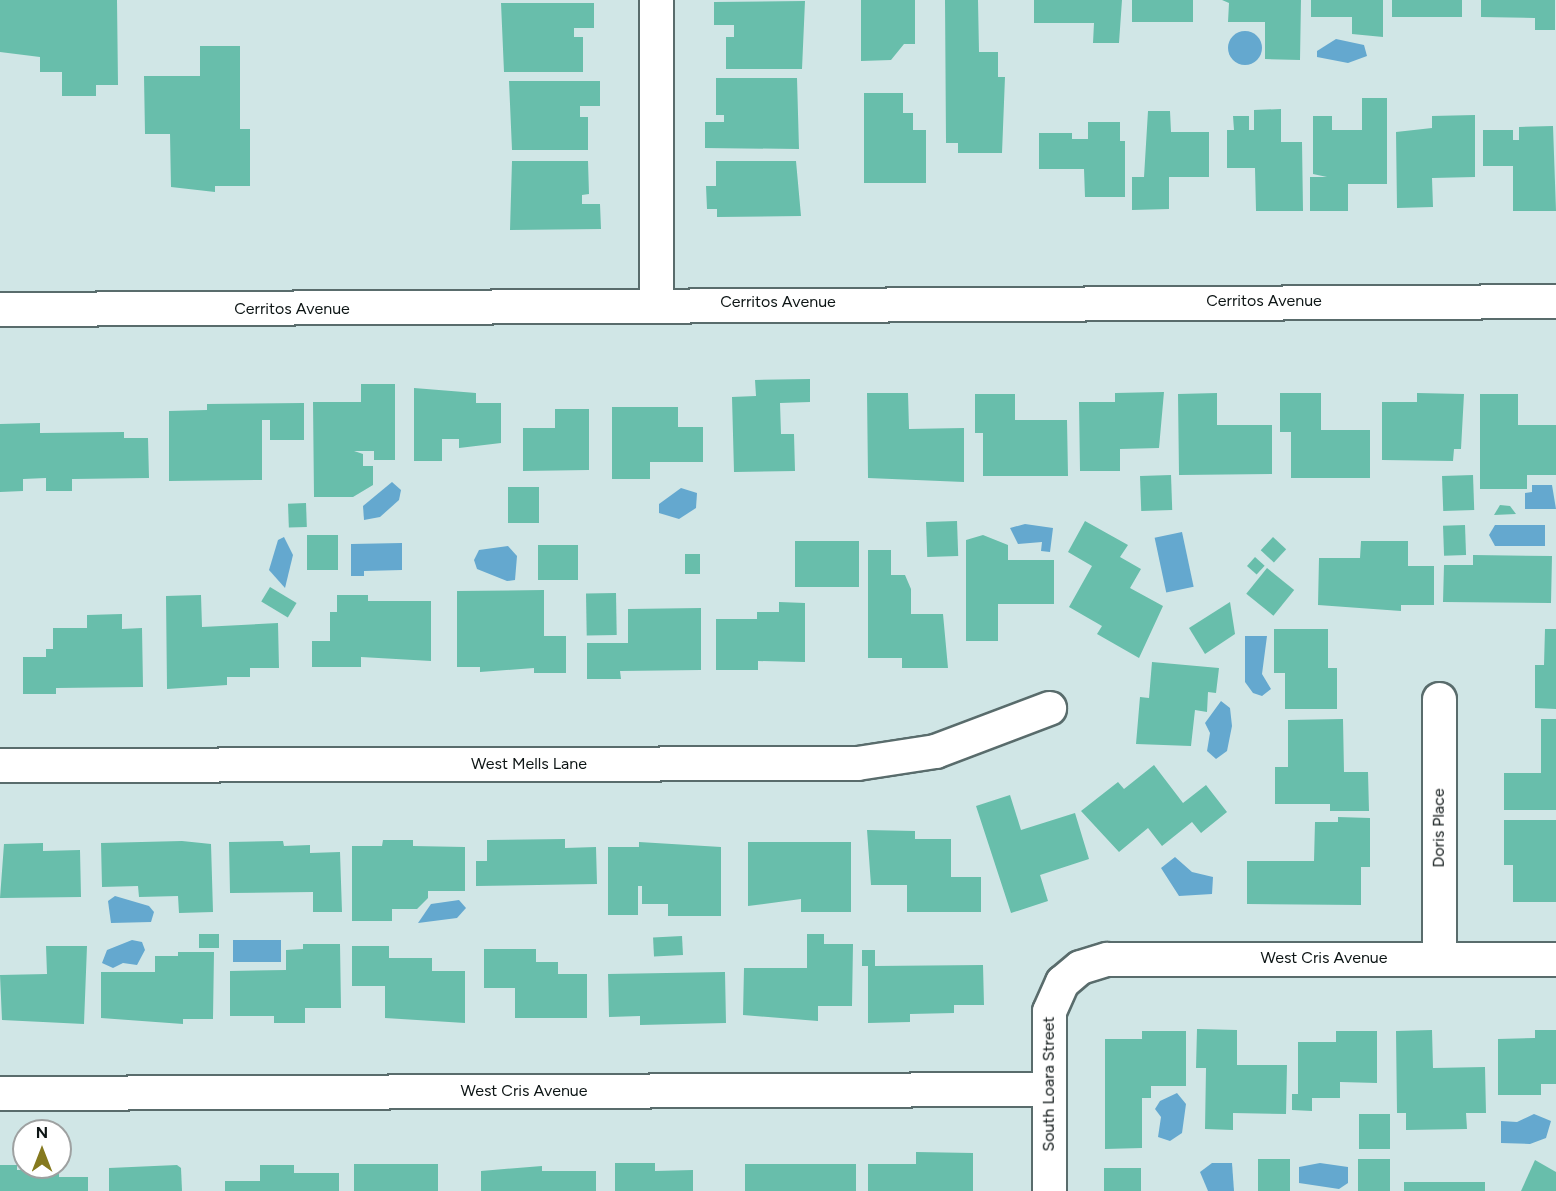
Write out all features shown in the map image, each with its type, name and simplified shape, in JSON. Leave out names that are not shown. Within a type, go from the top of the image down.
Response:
[{"type":"street","points":[[656,0],[656,303]]},
{"type":"street","name":"Cerritos Avenue","points":[[0,309],[457,309],[656,303],[1556,301]]},
{"type":"street","name":"Doris Place","points":[[1439,699],[1439,958]]},
{"type":"street","name":"West Mells Lane","points":[[0,765],[857,763],[935,751],[1049,708]]},
{"type":"street","name":"West Cris Avenue","points":[[1092,962],[1556,959]]},
{"type":"street","name":"South Loara Street","points":[[1049,1191],[1048,1089],[1051,1000],[1062,982],[1092,962]]},
{"type":"street","name":"West Cris Avenue","points":[[0,1093],[1048,1089]]},
{"type":"water","points":[[1245,31],[1257,36],[1262,48],[1257,60],[1245,65],[1233,60],[1228,48],[1233,36]]},
{"type":"water","points":[[1336,39],[1364,45],[1367,56],[1348,63],[1317,57],[1317,51]]},
{"type":"water","points":[[392,482],[401,490],[399,500],[380,517],[364,520],[363,506]]},
{"type":"water","points":[[1532,485],[1552,485],[1556,509],[1525,509],[1525,493],[1532,492]]},
{"type":"water","points":[[681,488],[697,493],[696,508],[679,519],[659,513],[659,504]]},
{"type":"water","points":[[1025,524],[1053,528],[1050,552],[1041,551],[1042,542],[1018,544],[1010,528]]},
{"type":"water","points":[[1495,525],[1545,525],[1545,546],[1495,546],[1489,535]]},
{"type":"water","points":[[1182,532],[1194,587],[1166,593],[1155,538]]},
{"type":"water","points":[[284,537],[293,555],[285,588],[269,570],[278,540]]},
{"type":"water","points":[[402,543],[402,570],[364,571],[364,576],[351,576],[351,544]]},
{"type":"water","points":[[508,546],[517,556],[515,580],[507,581],[477,569],[474,560],[479,550]]},
{"type":"water","points":[[1245,636],[1267,636],[1262,674],[1271,689],[1262,696],[1253,693],[1245,682]]},
{"type":"water","points":[[1221,701],[1230,708],[1232,726],[1227,751],[1216,759],[1207,751],[1210,733],[1205,723]]},
{"type":"water","points":[[1175,857],[1192,872],[1213,877],[1212,894],[1179,896],[1161,868]]},
{"type":"water","points":[[115,896],[149,906],[154,912],[151,922],[111,923],[108,901]]},
{"type":"water","points":[[459,900],[466,908],[457,918],[418,923],[431,904]]},
{"type":"water","points":[[132,940],[142,942],[145,950],[137,965],[123,963],[113,968],[102,963],[107,950]]},
{"type":"water","points":[[233,940],[281,940],[281,962],[233,962]]},
{"type":"water","points":[[1177,1093],[1186,1104],[1182,1133],[1170,1141],[1158,1137],[1161,1117],[1155,1109],[1160,1101]]},
{"type":"water","points":[[1534,1114],[1551,1121],[1546,1138],[1530,1144],[1501,1143],[1501,1121],[1517,1122]]},
{"type":"water","points":[[1212,1163],[1232,1163],[1234,1191],[1208,1191],[1200,1172]]},
{"type":"water","points":[[1320,1163],[1348,1167],[1348,1183],[1339,1189],[1299,1183],[1299,1167]]},
{"type":"building","points":[[0,0],[117,0],[118,85],[96,85],[96,96],[62,96],[62,72],[40,72],[40,57],[0,52]]},
{"type":"building","points":[[861,0],[915,0],[915,44],[904,44],[891,60],[861,61]]},
{"type":"building","points":[[945,0],[978,0],[979,52],[998,52],[998,77],[1005,77],[1002,153],[958,153],[958,143],[946,143]]},
{"type":"building","points":[[1034,0],[1122,0],[1119,43],[1093,43],[1094,23],[1034,23]]},
{"type":"building","points":[[1132,0],[1193,0],[1193,22],[1132,22]]},
{"type":"building","points":[[1222,0],[1301,0],[1300,60],[1265,59],[1265,22],[1228,22],[1229,3]]},
{"type":"building","points":[[1311,0],[1383,0],[1383,37],[1352,34],[1352,17],[1311,17]]},
{"type":"building","points":[[1392,0],[1462,0],[1462,17],[1392,17]]},
{"type":"building","points":[[1481,0],[1555,0],[1555,30],[1535,30],[1535,18],[1481,17]]},
{"type":"building","points":[[805,1],[802,69],[726,69],[726,37],[734,37],[734,25],[714,25],[714,2]]},
{"type":"building","points":[[501,3],[594,3],[594,28],[574,28],[574,37],[583,37],[583,72],[504,72]]},
{"type":"building","points":[[200,46],[240,46],[240,129],[250,129],[250,186],[215,186],[215,192],[171,187],[170,134],[145,134],[144,76],[200,76]]},
{"type":"building","points":[[716,78],[797,78],[799,149],[705,148],[705,122],[724,122],[724,115],[716,115]]},
{"type":"building","points":[[509,81],[600,81],[600,106],[580,106],[580,117],[588,117],[588,150],[512,150]]},
{"type":"building","points":[[864,93],[903,93],[903,113],[913,113],[913,130],[926,130],[926,183],[864,183]]},
{"type":"building","points":[[1362,98],[1387,98],[1387,184],[1348,184],[1348,211],[1310,211],[1310,177],[1327,177],[1313,174],[1313,116],[1332,116],[1332,130],[1362,130]]},
{"type":"building","points":[[1281,109],[1281,142],[1302,142],[1303,211],[1256,211],[1255,168],[1227,168],[1227,130],[1234,130],[1233,116],[1249,116],[1249,130],[1254,130],[1254,110]]},
{"type":"building","points":[[1148,111],[1170,111],[1171,132],[1209,132],[1209,177],[1169,177],[1169,209],[1132,210],[1132,177],[1144,177]]},
{"type":"building","points":[[1475,115],[1475,177],[1432,178],[1433,207],[1397,208],[1396,132],[1432,128],[1432,116]]},
{"type":"building","points":[[1088,122],[1120,122],[1120,141],[1125,141],[1125,197],[1085,197],[1084,169],[1039,169],[1039,133],[1072,133],[1072,139],[1088,139]]},
{"type":"building","points":[[1553,126],[1556,211],[1513,211],[1513,166],[1483,166],[1483,130],[1513,130],[1513,140],[1519,140],[1519,127]]},
{"type":"building","points":[[512,161],[588,161],[589,194],[582,195],[582,204],[600,204],[601,229],[510,230]]},
{"type":"building","points":[[716,161],[796,161],[801,216],[717,217],[717,209],[707,209],[706,186],[716,186]]},
{"type":"building","points":[[810,379],[810,402],[780,403],[781,434],[794,434],[795,471],[734,472],[732,397],[756,396],[755,380]]},
{"type":"building","points":[[361,384],[395,384],[395,460],[374,460],[374,451],[354,451],[363,454],[363,466],[373,466],[373,485],[353,497],[314,497],[313,402],[361,402]]},
{"type":"building","points":[[414,388],[476,393],[476,403],[501,403],[501,443],[459,448],[459,439],[442,439],[442,461],[414,461]]},
{"type":"building","points":[[1164,392],[1159,448],[1120,449],[1120,471],[1080,471],[1079,402],[1115,402],[1115,393]]},
{"type":"building","points":[[867,393],[908,393],[909,429],[964,428],[964,482],[868,478]]},
{"type":"building","points":[[1217,393],[1217,425],[1272,425],[1272,474],[1179,475],[1178,394]]},
{"type":"building","points":[[1280,393],[1321,393],[1321,430],[1370,430],[1370,478],[1291,478],[1291,432],[1280,432]]},
{"type":"building","points":[[1417,393],[1464,394],[1461,449],[1454,449],[1453,461],[1382,460],[1382,402],[1417,402]]},
{"type":"building","points":[[975,394],[1015,394],[1015,420],[1067,420],[1068,476],[983,476],[983,433],[975,433]]},
{"type":"building","points":[[1480,394],[1518,394],[1518,425],[1556,425],[1556,475],[1527,475],[1527,489],[1480,489]]},
{"type":"building","points":[[304,403],[304,440],[270,440],[270,420],[262,420],[262,480],[169,481],[169,411],[207,410],[207,404]]},
{"type":"building","points":[[612,407],[678,407],[678,427],[703,427],[703,462],[650,462],[650,479],[612,479]]},
{"type":"building","points":[[555,409],[589,409],[589,470],[523,471],[523,428],[555,428]]},
{"type":"building","points":[[40,423],[40,433],[124,432],[124,438],[148,438],[149,478],[72,479],[72,491],[46,491],[46,478],[23,479],[23,491],[0,492],[0,424]]},
{"type":"building","points":[[1171,475],[1172,510],[1141,511],[1140,476]]},
{"type":"building","points":[[1473,475],[1474,510],[1443,511],[1442,476]]},
{"type":"building","points":[[508,487],[539,487],[539,523],[508,523]]},
{"type":"building","points":[[306,503],[307,527],[289,528],[288,504]]},
{"type":"building","points":[[1500,505],[1510,506],[1516,514],[1494,515]]},
{"type":"building","points":[[957,521],[958,556],[927,557],[926,522]]},
{"type":"building","points":[[1085,521],[1128,545],[1120,557],[1141,569],[1130,588],[1163,606],[1139,658],[1097,634],[1102,626],[1069,607],[1092,566],[1068,552]]},
{"type":"building","points":[[1465,525],[1466,555],[1444,556],[1443,526]]},
{"type":"building","points":[[307,535],[338,535],[338,570],[307,570]]},
{"type":"building","points":[[983,535],[1008,545],[1008,560],[1054,560],[1054,604],[998,604],[998,641],[966,641],[966,540]]},
{"type":"building","points":[[1273,537],[1286,549],[1274,562],[1261,550]]},
{"type":"building","points":[[795,541],[859,541],[859,587],[795,587]]},
{"type":"building","points":[[1361,541],[1408,541],[1408,566],[1434,566],[1434,605],[1401,605],[1401,611],[1318,605],[1319,558],[1360,558]]},
{"type":"building","points":[[538,545],[578,545],[578,580],[538,580]]},
{"type":"building","points":[[868,550],[891,550],[891,575],[905,575],[911,589],[911,614],[943,614],[948,668],[902,668],[902,658],[868,658]]},
{"type":"building","points":[[685,554],[700,554],[700,574],[685,574]]},
{"type":"building","points":[[1473,555],[1552,556],[1551,603],[1443,602],[1444,565],[1473,565]]},
{"type":"building","points":[[1255,557],[1265,566],[1257,575],[1247,566]]},
{"type":"building","points":[[1267,568],[1294,590],[1273,616],[1246,594]]},
{"type":"building","points":[[270,587],[297,603],[288,618],[261,602]]},
{"type":"building","points":[[544,590],[544,636],[566,636],[566,673],[534,673],[534,668],[480,672],[480,667],[457,667],[457,591]]},
{"type":"building","points":[[616,593],[617,635],[587,636],[586,594]]},
{"type":"building","points":[[201,595],[202,627],[278,623],[279,668],[250,668],[250,677],[227,677],[227,685],[167,689],[166,596]]},
{"type":"building","points":[[337,595],[368,595],[368,601],[431,601],[431,661],[361,657],[361,667],[312,667],[312,641],[330,641],[330,612],[337,612]]},
{"type":"building","points":[[779,602],[805,603],[805,662],[758,661],[758,670],[716,670],[716,619],[757,619],[757,612],[779,612]]},
{"type":"building","points":[[1230,602],[1235,634],[1205,654],[1189,628]]},
{"type":"building","points":[[701,608],[701,670],[620,671],[621,679],[587,679],[587,643],[628,643],[628,609]]},
{"type":"building","points":[[122,614],[122,629],[142,628],[143,687],[56,688],[56,694],[23,694],[23,657],[46,657],[46,649],[53,649],[53,628],[87,628],[87,615]]},
{"type":"building","points":[[1274,629],[1328,629],[1328,668],[1337,668],[1337,709],[1285,709],[1285,673],[1274,673]]},
{"type":"building","points":[[1545,629],[1556,629],[1556,709],[1535,708],[1535,665],[1544,665]]},
{"type":"building","points":[[1152,662],[1219,668],[1216,693],[1208,692],[1207,712],[1195,710],[1191,746],[1136,744],[1140,697],[1149,698]]},
{"type":"building","points":[[1343,719],[1344,772],[1368,772],[1369,811],[1330,811],[1330,804],[1275,804],[1275,767],[1288,767],[1288,720]]},
{"type":"building","points":[[1541,719],[1556,719],[1556,810],[1504,810],[1504,773],[1541,773]]},
{"type":"building","points":[[1154,765],[1183,803],[1206,785],[1227,812],[1201,833],[1192,822],[1162,846],[1148,828],[1119,852],[1081,811],[1118,782],[1124,789]]},
{"type":"building","points":[[1010,795],[1021,830],[1075,813],[1089,859],[1040,875],[1048,901],[1011,913],[976,806]]},
{"type":"building","points":[[1338,817],[1370,818],[1370,867],[1361,867],[1361,905],[1247,904],[1247,861],[1314,861],[1315,822],[1338,822]]},
{"type":"building","points":[[1504,820],[1556,820],[1556,902],[1513,902],[1513,865],[1504,865]]},
{"type":"building","points":[[867,830],[915,831],[915,839],[951,839],[951,877],[981,877],[981,912],[907,912],[907,885],[871,885]]},
{"type":"building","points":[[565,839],[565,848],[596,847],[597,884],[476,886],[476,861],[487,861],[487,840]]},
{"type":"building","points":[[383,840],[413,840],[413,846],[465,847],[465,891],[428,891],[428,898],[417,909],[392,909],[392,921],[352,921],[352,846],[382,846]]},
{"type":"building","points":[[182,841],[211,844],[213,912],[179,913],[178,896],[139,897],[138,886],[102,887],[101,843]]},
{"type":"building","points":[[283,841],[284,846],[310,845],[310,853],[340,852],[342,912],[313,912],[313,892],[230,893],[229,842]]},
{"type":"building","points":[[639,842],[721,847],[721,916],[668,916],[668,904],[642,904],[642,886],[638,886],[638,915],[608,915],[608,847],[639,847]]},
{"type":"building","points":[[748,842],[851,842],[851,912],[801,912],[801,899],[748,906]]},
{"type":"building","points":[[43,843],[43,851],[80,850],[81,897],[0,898],[4,844]]},
{"type":"building","points":[[199,934],[219,934],[219,948],[199,948]]},
{"type":"building","points":[[807,934],[824,934],[824,944],[853,944],[852,1006],[818,1006],[818,1021],[743,1015],[744,968],[807,968]]},
{"type":"building","points":[[682,936],[683,955],[654,956],[653,938]]},
{"type":"building","points":[[303,944],[340,944],[341,1008],[305,1008],[305,1023],[274,1023],[274,1016],[230,1016],[230,971],[286,970],[286,950],[303,949]]},
{"type":"building","points":[[46,946],[87,946],[84,1024],[2,1020],[0,975],[47,974]]},
{"type":"building","points":[[352,946],[389,946],[389,958],[432,958],[432,971],[465,971],[465,1023],[385,1018],[385,986],[352,986]]},
{"type":"building","points":[[484,949],[536,949],[536,962],[558,962],[558,974],[587,974],[587,1018],[515,1018],[515,988],[484,988]]},
{"type":"building","points":[[862,950],[875,950],[875,966],[983,965],[984,1005],[954,1005],[954,1013],[910,1014],[910,1022],[868,1023],[868,966],[862,966]]},
{"type":"building","points":[[178,952],[214,952],[213,1019],[183,1019],[183,1024],[101,1018],[101,972],[155,972],[155,956],[178,956]]},
{"type":"building","points":[[725,972],[726,1023],[640,1025],[640,1016],[609,1017],[608,974]]},
{"type":"building","points":[[1197,1029],[1237,1030],[1237,1065],[1287,1065],[1286,1114],[1233,1113],[1233,1130],[1205,1129],[1206,1068],[1196,1068]]},
{"type":"building","points":[[1432,1030],[1433,1068],[1485,1067],[1486,1113],[1466,1113],[1467,1129],[1406,1130],[1406,1113],[1397,1113],[1396,1031]]},
{"type":"building","points":[[1535,1030],[1556,1030],[1556,1084],[1541,1084],[1541,1095],[1498,1095],[1498,1039],[1535,1038]]},
{"type":"building","points":[[1142,1031],[1186,1031],[1186,1086],[1151,1086],[1151,1098],[1142,1098],[1142,1148],[1105,1149],[1105,1039],[1142,1039]]},
{"type":"building","points":[[1336,1031],[1377,1031],[1377,1083],[1340,1082],[1340,1098],[1312,1098],[1312,1111],[1292,1110],[1292,1094],[1298,1094],[1298,1042],[1336,1042]]},
{"type":"building","points":[[1359,1114],[1390,1114],[1390,1149],[1359,1149]]},
{"type":"building","points":[[916,1152],[973,1153],[973,1191],[868,1191],[868,1164],[916,1164]]},
{"type":"building","points":[[1258,1159],[1290,1159],[1290,1191],[1258,1191]]},
{"type":"building","points":[[1358,1159],[1390,1159],[1390,1191],[1358,1191]]},
{"type":"building","points":[[1535,1160],[1556,1172],[1556,1191],[1521,1191]]},
{"type":"building","points":[[615,1163],[655,1163],[655,1171],[693,1170],[693,1191],[615,1191]]},
{"type":"building","points":[[354,1164],[438,1164],[438,1191],[354,1191]]},
{"type":"building","points":[[745,1164],[856,1164],[856,1191],[745,1191]]},
{"type":"building","points":[[0,1165],[12,1165],[12,1179],[88,1177],[88,1191],[0,1191]]},
{"type":"building","points":[[177,1165],[181,1168],[182,1191],[109,1191],[109,1168]]},
{"type":"building","points":[[260,1165],[294,1165],[294,1173],[339,1173],[339,1191],[225,1191],[225,1181],[260,1181]]},
{"type":"building","points":[[542,1166],[542,1171],[596,1171],[596,1191],[481,1191],[481,1171]]},
{"type":"building","points":[[1104,1168],[1141,1168],[1141,1191],[1104,1191]]},
{"type":"building","points":[[1404,1182],[1485,1182],[1485,1191],[1404,1191]]}]
